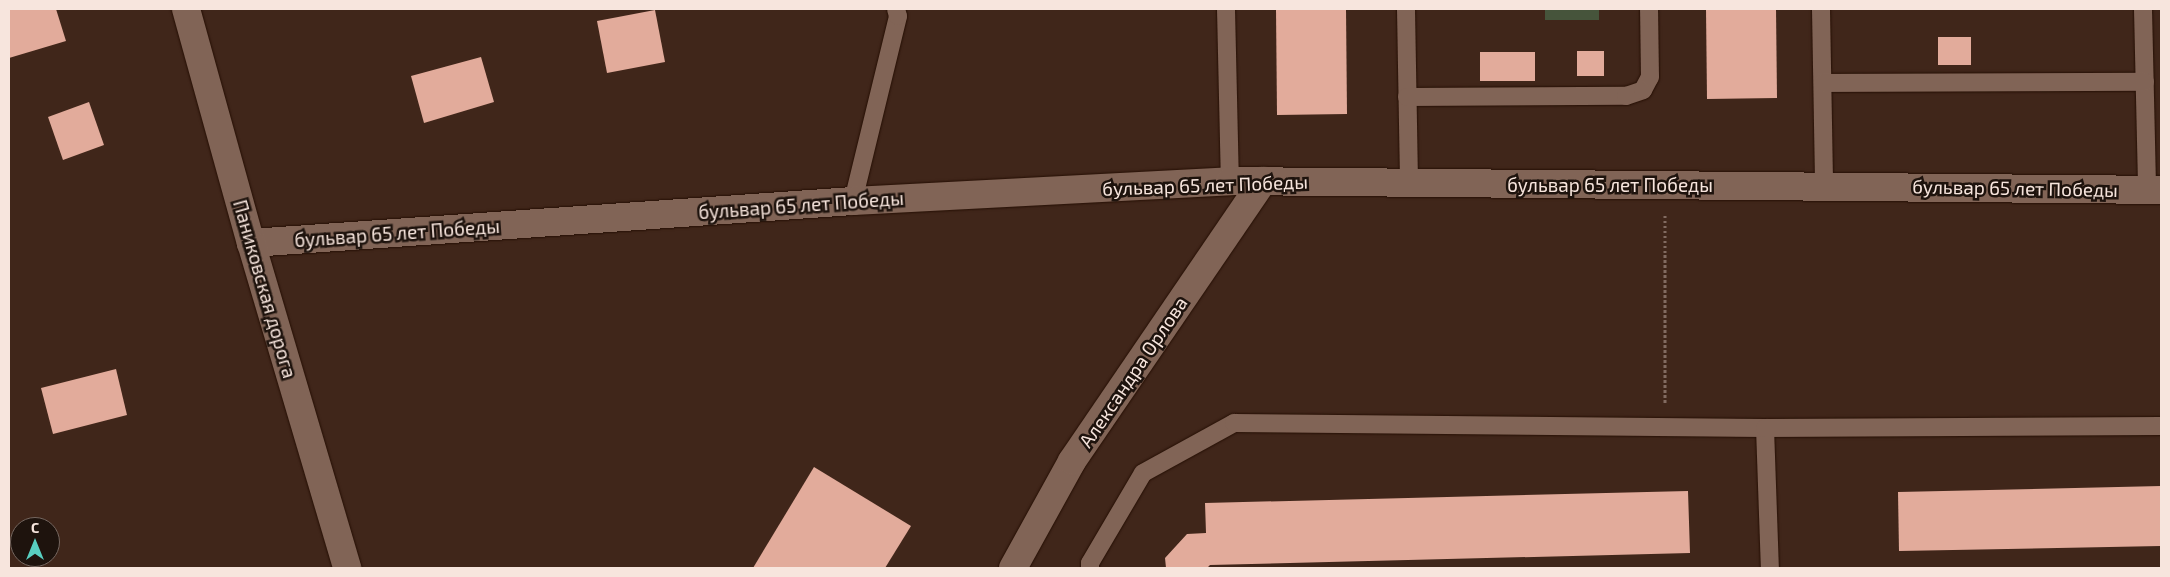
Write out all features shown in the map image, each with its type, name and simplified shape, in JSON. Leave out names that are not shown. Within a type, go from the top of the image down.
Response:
[{"type":"street","name":"Паниковская дорога","points":[[186,9],[251,243],[346,568]]},
{"type":"street","name":"бульвар 65 лет Победы","points":[[251,243],[853,201],[1230,181],[2154,190]]},
{"type":"street","name":"Александра Орлова","points":[[1013,568],[1072,460],[1263,182]]},
{"type":"lane","points":[[853,201],[898,16],[896,9]]},
{"type":"lane","points":[[1226,9],[1230,181]]},
{"type":"lane","points":[[1406,9],[1409,183]]},
{"type":"lane","points":[[1407,97],[1626,96],[1643,90],[1650,77],[1650,9]]},
{"type":"lane","points":[[1822,9],[1824,187]]},
{"type":"lane","points":[[2143,9],[2145,82],[2154,190]]},
{"type":"lane","points":[[1823,82],[2145,82]]},
{"type":"lane","points":[[1090,568],[1090,562],[1142,473],[1234,423],[1765,428],[2161,426]]},
{"type":"lane","points":[[1765,428],[1770,568]]},
{"type":"path","points":[[1665,185],[1665,427]]},
{"type":"green space","points":[[1545,9],[1599,9],[1599,20],[1545,20]]},
{"type":"building","points":[[9,9],[56,9],[66,41],[9,58]]},
{"type":"building","points":[[1276,9],[1346,9],[1347,114],[1277,115]]},
{"type":"building","points":[[1706,9],[1776,9],[1777,98],[1707,99]]},
{"type":"building","points":[[655,10],[665,62],[607,73],[597,21]]},
{"type":"building","points":[[1938,37],[1971,37],[1971,65],[1938,65]]},
{"type":"building","points":[[1577,51],[1604,51],[1604,76],[1577,76]]},
{"type":"building","points":[[1480,52],[1535,52],[1535,81],[1480,81]]},
{"type":"building","points":[[481,57],[494,102],[424,123],[411,76]]},
{"type":"building","points":[[89,102],[104,145],[63,160],[48,117]]},
{"type":"building","points":[[116,369],[127,415],[53,434],[41,388]]},
{"type":"building","points":[[814,467],[911,526],[885,568],[753,568]]},
{"type":"building","points":[[2161,486],[2161,546],[1899,551],[1898,492]]},
{"type":"building","points":[[1688,491],[1690,553],[1210,565],[1207,568],[1166,568],[1165,558],[1187,534],[1206,533],[1205,503]]}]
